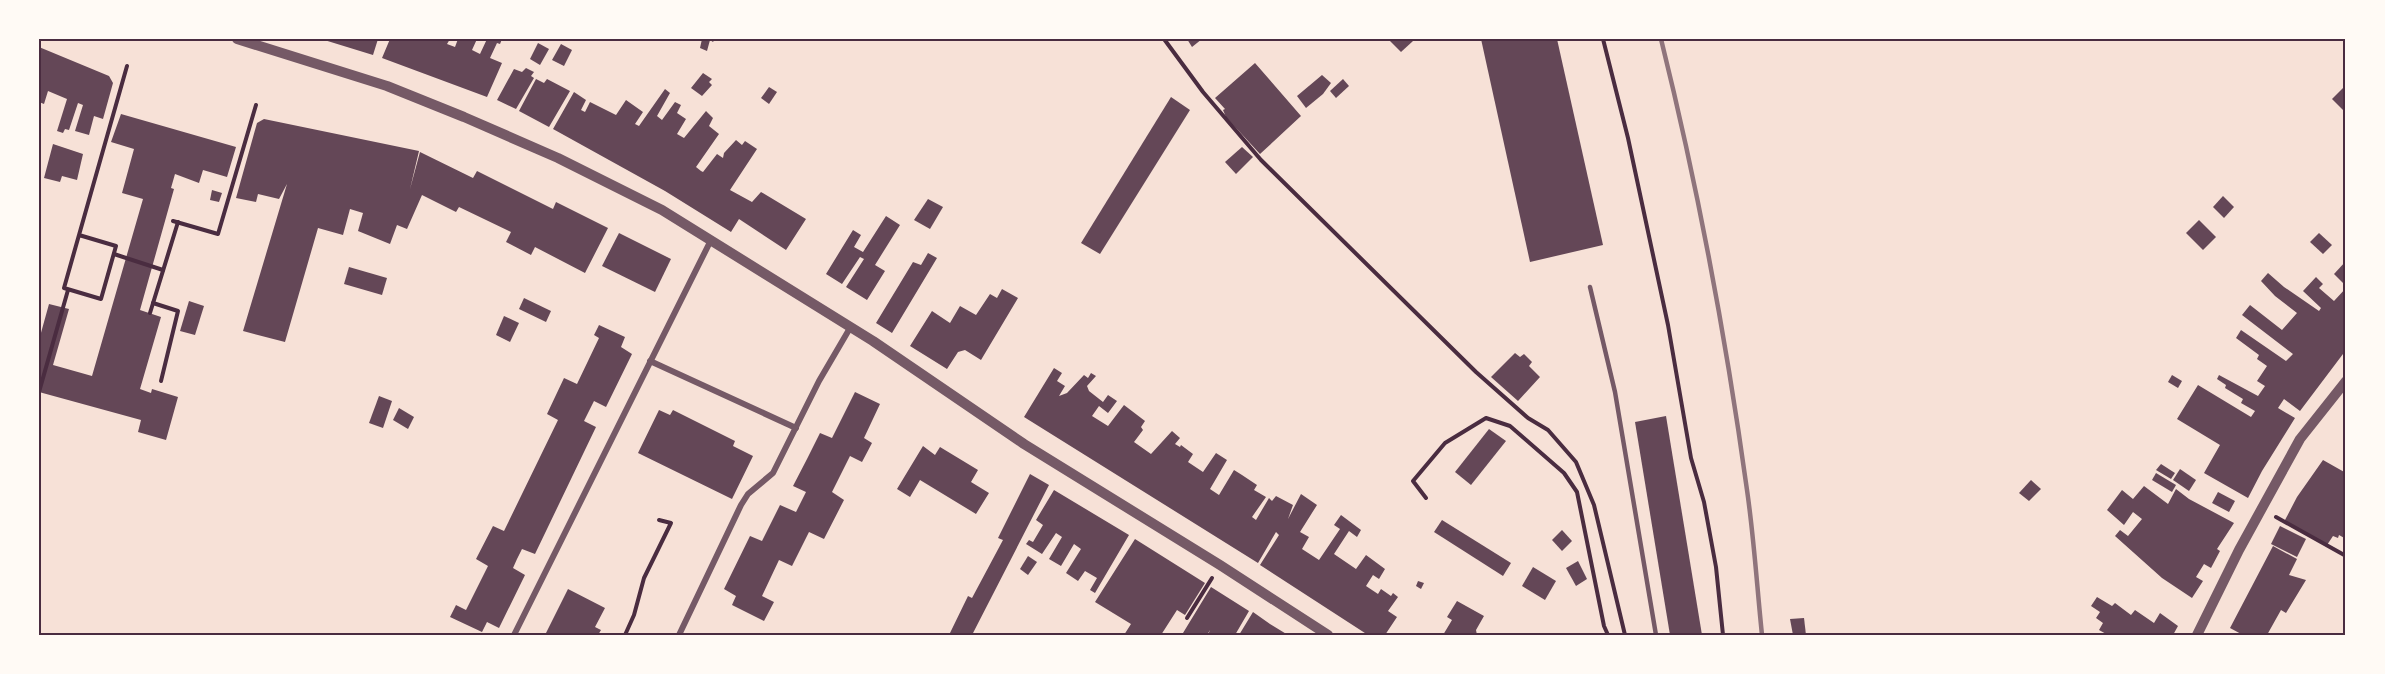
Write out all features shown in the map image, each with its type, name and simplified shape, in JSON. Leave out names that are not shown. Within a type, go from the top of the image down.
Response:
[{"type":"street","points":[[237,39],[387,86],[558,158],[662,210],[850,328],[1024,444],[1220,565],[1328,635]]},
{"type":"street","points":[[514,635],[711,240]]},
{"type":"street","points":[[679,635],[741,505],[748,494],[773,473],[819,381],[850,328]]},
{"type":"street","points":[[650,361],[796,428]]},
{"type":"street","points":[[2197,635],[2300,439],[2346,381]]},
{"type":"lane","points":[[1590,286],[1615,392],[1656,635]]},
{"type":"path","points":[[1164,39],[1203,92],[1261,160],[1476,372],[1528,418],[1548,430],[1576,462],[1594,505],[1625,635]]},
{"type":"path","points":[[1603,39],[1628,138],[1668,325],[1691,458],[1704,502],[1716,567],[1723,635]]},
{"type":"path","points":[[79,235],[116,246],[101,299],[64,288],[79,235],[127,66]]},
{"type":"path","points":[[150,313],[176,221],[218,234],[256,105]]},
{"type":"path","points":[[114,254],[164,270]]},
{"type":"path","points":[[39,392],[68,290]]},
{"type":"path","points":[[153,303],[178,311],[161,381]]},
{"type":"path","points":[[1426,498],[1413,481],[1445,443],[1486,418],[1510,426],[1564,473],[1577,492],[1604,626],[1608,635]]},
{"type":"path","points":[[2262,508],[2346,556]]},
{"type":"path","points":[[625,635],[634,615],[644,578],[671,523],[659,520]]},
{"type":"path","points":[[1187,618],[1220,565]]},
{"type":"building","points":[[321,39],[378,39],[373,55]]},
{"type":"building","points":[[390,39],[450,39],[447,44],[455,47],[458,39],[477,39],[472,50],[480,54],[487,39],[502,39],[500,44],[497,43],[490,58],[502,63],[487,97],[382,58]]},
{"type":"building","points":[[702,39],[715,39],[713,42],[710,40],[707,51],[700,48]]},
{"type":"building","points":[[1187,39],[1202,39],[1192,47]]},
{"type":"building","points":[[1388,39],[1411,39],[1413,41],[1401,52]]},
{"type":"building","points":[[1481,39],[1557,39],[1603,245],[1530,262]]},
{"type":"building","points":[[538,43],[549,49],[540,65],[530,59]]},
{"type":"building","points":[[561,44],[572,50],[564,66],[552,60]]},
{"type":"building","points":[[39,47],[109,76],[113,83],[103,119],[94,116],[89,135],[75,131],[83,105],[78,103],[69,130],[65,129],[63,133],[57,131],[67,99],[48,91],[44,104],[39,102]]},
{"type":"building","points":[[1255,63],[1301,116],[1260,154],[1226,117],[1223,110],[1225,109],[1215,98]]},
{"type":"building","points":[[526,68],[534,72],[531,76],[534,78],[516,109],[497,100],[514,69],[522,72]]},
{"type":"building","points":[[703,73],[712,79],[709,82],[712,85],[702,96],[691,88]]},
{"type":"building","points":[[1322,75],[1331,83],[1323,94],[1306,108],[1297,96]]},
{"type":"building","points":[[536,79],[544,83],[547,79],[570,91],[549,127],[519,111]]},
{"type":"building","points":[[1343,79],[1349,86],[1336,98],[1330,91]]},
{"type":"building","points":[[2346,85],[2346,113],[2332,99]]},
{"type":"building","points":[[769,87],[777,92],[769,104],[761,98]]},
{"type":"building","points":[[665,89],[670,93],[657,116],[662,120],[675,102],[681,105],[677,113],[686,119],[677,134],[684,138],[706,111],[713,118],[709,126],[719,134],[696,167],[701,171],[703,172],[717,154],[723,158],[724,153],[736,140],[742,145],[745,141],[757,149],[730,190],[752,202],[761,192],[806,219],[786,250],[739,219],[731,232],[665,191],[553,129],[574,92],[586,100],[581,110],[585,112],[590,102],[616,115],[626,100],[643,112],[635,124],[639,126]]},
{"type":"building","points":[[1171,97],[1190,110],[1100,254],[1081,243]]},
{"type":"building","points":[[121,114],[236,147],[227,177],[203,170],[199,183],[175,174],[171,188],[174,189],[140,310],[161,317],[140,389],[151,393],[152,389],[178,397],[166,440],[138,432],[141,420],[39,392],[39,340],[49,304],[69,309],[53,365],[92,376],[143,199],[122,193],[134,149],[111,142]]},
{"type":"building","points":[[264,119],[419,151],[410,189],[420,152],[473,178],[477,171],[553,209],[556,202],[608,228],[585,273],[535,247],[531,255],[506,242],[511,232],[459,207],[456,212],[422,195],[407,229],[397,225],[390,244],[358,231],[363,213],[350,209],[343,235],[318,228],[285,342],[243,331],[287,184],[279,199],[258,194],[256,202],[236,198],[257,123]]},
{"type":"building","points":[[53,144],[83,154],[77,180],[62,176],[60,182],[44,178]]},
{"type":"building","points":[[1242,147],[1253,157],[1236,174],[1225,162]]},
{"type":"building","points":[[212,190],[222,193],[219,202],[210,200]]},
{"type":"building","points":[[2223,196],[2234,207],[2224,218],[2213,207]]},
{"type":"building","points":[[928,199],[943,207],[930,229],[914,220]]},
{"type":"building","points":[[886,216],[900,225],[875,265],[885,271],[867,300],[846,287],[864,259],[860,257],[842,284],[826,274],[853,230],[861,235],[854,247],[863,252]]},
{"type":"building","points":[[2199,220],[2216,237],[2203,250],[2186,233]]},
{"type":"building","points":[[619,233],[671,259],[655,292],[602,266]]},
{"type":"building","points":[[2319,233],[2332,245],[2323,254],[2310,242]]},
{"type":"building","points":[[928,253],[937,258],[892,333],[876,323],[913,262],[921,265]]},
{"type":"building","points":[[2346,261],[2346,286],[2334,274]]},
{"type":"building","points":[[349,267],[387,278],[382,295],[344,284]]},
{"type":"building","points":[[2268,273],[2319,311],[2321,308],[2303,291],[2316,277],[2323,284],[2319,288],[2334,301],[2346,288],[2346,350],[2300,411],[2284,399],[2278,408],[2295,418],[2248,498],[2204,473],[2220,445],[2177,419],[2198,385],[2251,417],[2255,411],[2241,403],[2243,399],[2225,388],[2226,385],[2217,379],[2219,375],[2258,396],[2265,386],[2257,381],[2267,366],[2257,359],[2259,355],[2236,338],[2241,330],[2286,361],[2293,354],[2242,315],[2250,305],[2282,330],[2297,313],[2275,296],[2261,281]]},
{"type":"building","points":[[1002,289],[1018,298],[981,360],[965,350],[958,352],[947,369],[910,346],[932,311],[950,323],[960,306],[976,315],[990,294],[997,298]]},
{"type":"building","points":[[524,298],[551,311],[546,322],[519,309]]},
{"type":"building","points":[[189,301],[204,306],[195,335],[180,331]]},
{"type":"building","points":[[504,316],[519,323],[510,342],[496,335]]},
{"type":"building","points":[[599,325],[625,337],[621,347],[632,354],[606,407],[594,401],[584,421],[596,427],[535,554],[522,549],[517,559],[513,568],[525,575],[499,628],[487,622],[482,632],[450,617],[456,605],[466,610],[488,566],[476,559],[493,526],[504,531],[558,420],[547,414],[564,378],[577,384],[599,338],[594,335]]},
{"type":"building","points":[[1515,353],[1520,357],[1524,354],[1532,362],[1529,366],[1540,377],[1518,401],[1491,377]]},
{"type":"building","points":[[1054,368],[1062,373],[1057,381],[1065,386],[1059,396],[1067,393],[1084,375],[1088,378],[1091,373],[1096,376],[1087,386],[1089,391],[1103,402],[1108,395],[1117,401],[1108,413],[1099,406],[1092,416],[1108,426],[1124,405],[1145,421],[1141,427],[1143,430],[1134,442],[1151,454],[1172,431],[1180,438],[1175,444],[1180,447],[1181,445],[1193,454],[1188,462],[1203,472],[1216,453],[1227,460],[1210,489],[1219,495],[1234,470],[1257,485],[1254,490],[1266,497],[1252,517],[1256,520],[1269,498],[1272,501],[1276,496],[1293,505],[1288,519],[1301,494],[1317,505],[1300,532],[1309,537],[1302,549],[1319,560],[1340,529],[1334,525],[1341,515],[1361,530],[1357,537],[1349,531],[1334,554],[1356,569],[1366,555],[1385,569],[1379,579],[1373,575],[1366,586],[1378,594],[1381,589],[1391,596],[1393,593],[1398,597],[1388,611],[1397,617],[1385,635],[1368,635],[1260,565],[1279,535],[1276,532],[1258,563],[1024,417]]},
{"type":"building","points":[[2172,375],[2182,381],[2178,388],[2168,382]]},
{"type":"building","points":[[855,392],[880,404],[864,438],[872,443],[862,462],[850,456],[832,492],[844,500],[824,539],[809,532],[792,566],[779,560],[762,596],[774,602],[764,621],[732,605],[736,596],[724,589],[750,536],[762,541],[780,505],[796,512],[806,492],[793,486],[820,433],[832,438]]},
{"type":"building","points":[[379,396],[392,401],[383,428],[369,423]]},
{"type":"building","points":[[399,408],[414,417],[408,429],[393,420]]},
{"type":"building","points":[[659,410],[670,415],[673,410],[735,441],[733,446],[753,456],[732,499],[638,453]]},
{"type":"building","points":[[1666,416],[1702,635],[1670,635],[1635,422]]},
{"type":"building","points":[[1489,429],[1506,441],[1471,485],[1455,472]]},
{"type":"building","points":[[923,446],[935,455],[940,447],[978,470],[971,482],[989,493],[976,514],[920,480],[910,497],[897,489]]},
{"type":"building","points":[[2323,460],[2346,473],[2346,539],[2339,535],[2338,538],[2333,536],[2327,545],[2284,522],[2297,497]]},
{"type":"building","points":[[2161,464],[2175,473],[2171,479],[2156,470]]},
{"type":"building","points":[[2180,469],[2196,480],[2189,491],[2173,480]]},
{"type":"building","points":[[2156,473],[2176,485],[2172,492],[2152,480]]},
{"type":"building","points":[[1030,474],[1049,485],[972,635],[954,635],[950,633],[968,596],[972,598],[1003,540],[998,538]]},
{"type":"building","points":[[2031,480],[2041,489],[2029,501],[2019,493]]},
{"type":"building","points":[[2144,486],[2168,504],[2176,489],[2189,499],[2234,523],[2217,549],[2220,551],[2211,568],[2204,564],[2196,577],[2203,581],[2192,598],[2162,578],[2115,536],[2120,530],[2128,536],[2142,519],[2133,512],[2124,525],[2107,510],[2122,490],[2133,499]]},
{"type":"building","points":[[1054,490],[1129,535],[1095,593],[1090,590],[1097,578],[1085,571],[1078,581],[1066,573],[1081,549],[1074,544],[1061,566],[1049,559],[1062,537],[1056,533],[1042,554],[1026,544],[1029,540],[1033,542],[1043,525],[1036,520]]},
{"type":"building","points":[[2218,492],[2235,501],[2229,512],[2212,503]]},
{"type":"building","points":[[1442,520],[1511,563],[1503,576],[1434,532]]},
{"type":"building","points":[[2280,526],[2306,539],[2297,557],[2271,544]]},
{"type":"building","points":[[1562,530],[1572,541],[1562,551],[1552,540]]},
{"type":"building","points":[[1135,539],[1205,583],[1185,615],[1177,610],[1161,635],[1124,635],[1131,624],[1095,602]]},
{"type":"building","points":[[2273,546],[2297,559],[2289,575],[2306,580],[2286,613],[2281,610],[2267,635],[2243,635],[2230,628]]},
{"type":"building","points":[[1028,556],[1037,562],[1028,575],[1020,569]]},
{"type":"building","points":[[1578,561],[1587,579],[1576,586],[1566,568]]},
{"type":"building","points":[[1533,567],[1556,581],[1545,600],[1522,586]]},
{"type":"building","points":[[1418,581],[1424,583],[1421,589],[1416,586]]},
{"type":"building","points":[[1211,587],[1249,611],[1235,635],[1208,635],[1210,630],[1207,635],[1186,635],[1183,633]]},
{"type":"building","points":[[568,589],[605,608],[595,627],[601,630],[598,635],[545,635]]},
{"type":"building","points":[[2097,597],[2112,606],[2115,603],[2131,615],[2135,610],[2154,623],[2160,613],[2178,626],[2173,635],[2108,635],[2099,630],[2103,623],[2096,618],[2100,612],[2091,606]]},
{"type":"building","points":[[1457,601],[1484,616],[1476,630],[1477,635],[1443,635],[1452,620],[1447,617]]},
{"type":"building","points":[[1253,612],[1270,624],[1288,635],[1239,635]]},
{"type":"building","points":[[1804,618],[1806,635],[1793,635],[1790,619]]},
{"type":"railway","points":[[1661,39],[1699,207],[1730,376],[1754,544],[1762,635]]}]
